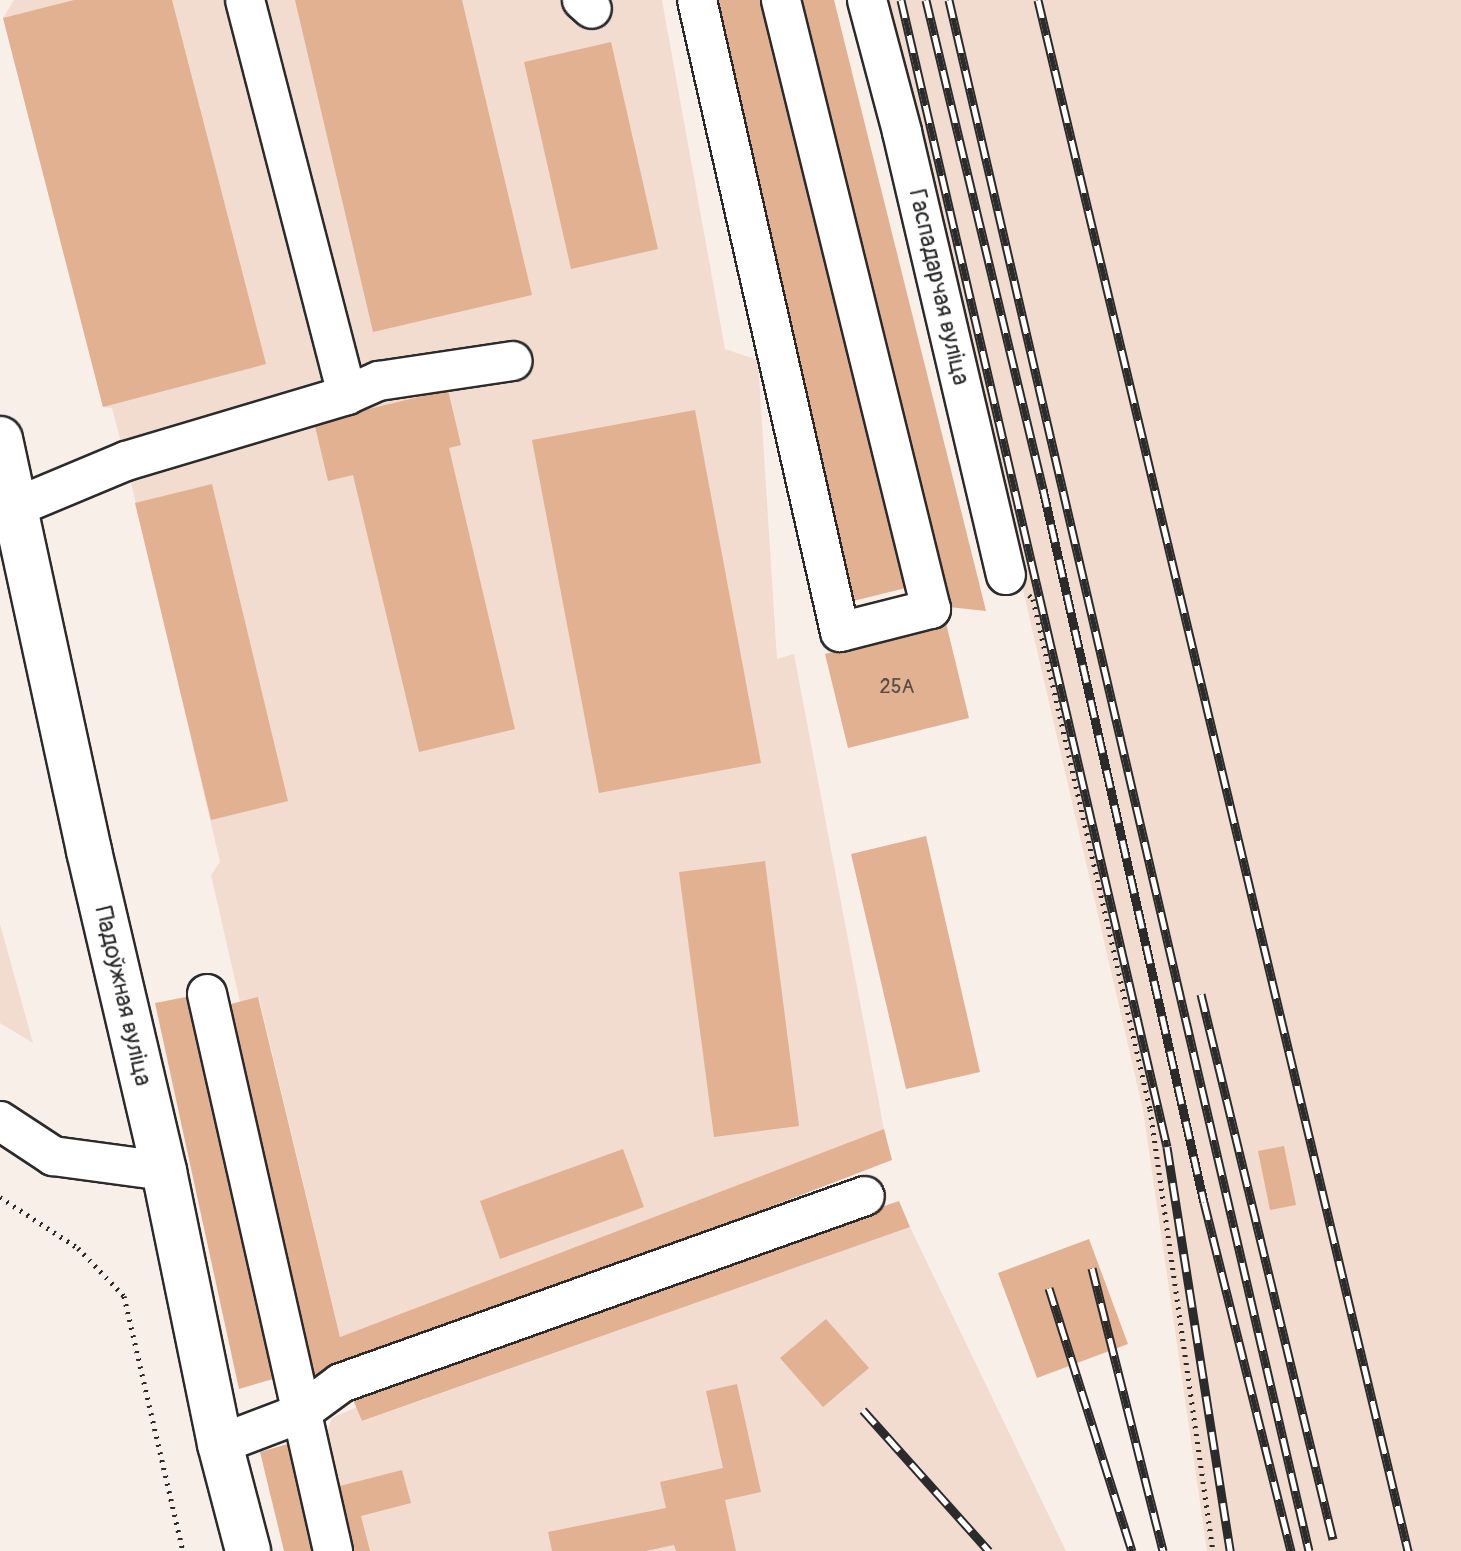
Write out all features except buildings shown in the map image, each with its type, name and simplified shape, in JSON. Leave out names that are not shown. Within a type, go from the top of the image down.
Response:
[{"type":"main road","name":"Падоўжная вуліца","points":[[0,439],[89,851],[164,1171],[220,1444],[248,1551]]},
{"type":"street","points":[[245,0],[347,395]]},
{"type":"street","points":[[697,0],[840,632],[931,609],[781,0]]},
{"type":"street","name":"Гаспадарчая вуліца","points":[[867,0],[902,132],[1006,575]]},
{"type":"street","points":[[16,507],[126,461],[347,395],[379,381],[513,361]]},
{"type":"street","points":[[207,994],[299,1414],[333,1551]]},
{"type":"street","points":[[0,1121],[53,1156],[164,1171]]},
{"type":"street","points":[[220,1444],[299,1414],[341,1383],[865,1196]]},
{"type":"path","points":[[1006,575],[1033,599],[1150,1109],[1213,1551]]},
{"type":"path","points":[[0,1197],[78,1248],[124,1296],[183,1551]]},
{"type":"shaded area","points":[[14,0],[662,0],[725,349],[758,360],[777,659],[794,654],[884,1129],[340,1337],[259,998],[240,1002],[211,875],[220,862],[126,461],[112,408],[103,407],[3,18]]},
{"type":"shaded area","points":[[887,0],[1461,0],[1461,1551],[1207,1551],[1143,1110]]},
{"type":"shaded area","points":[[0,924],[33,1043],[0,1023]]},
{"type":"shaded area","points":[[910,1227],[1066,1551],[349,1551],[323,1441],[332,1418],[357,1407],[363,1421]]},
{"type":"railway","points":[[901,0],[1167,1147],[1230,1551]]},
{"type":"railway","points":[[926,0],[1043,489],[1204,1202],[1291,1551]]},
{"type":"railway","points":[[949,0],[1309,1551]]},
{"type":"railway","points":[[1038,0],[1408,1551]]},
{"type":"railway","points":[[1201,994],[1333,1539]]},
{"type":"railway","points":[[1092,1268],[1163,1551]]},
{"type":"railway","points":[[1049,1288],[1132,1551]]},
{"type":"railway","points":[[863,1410],[989,1551]]}]
